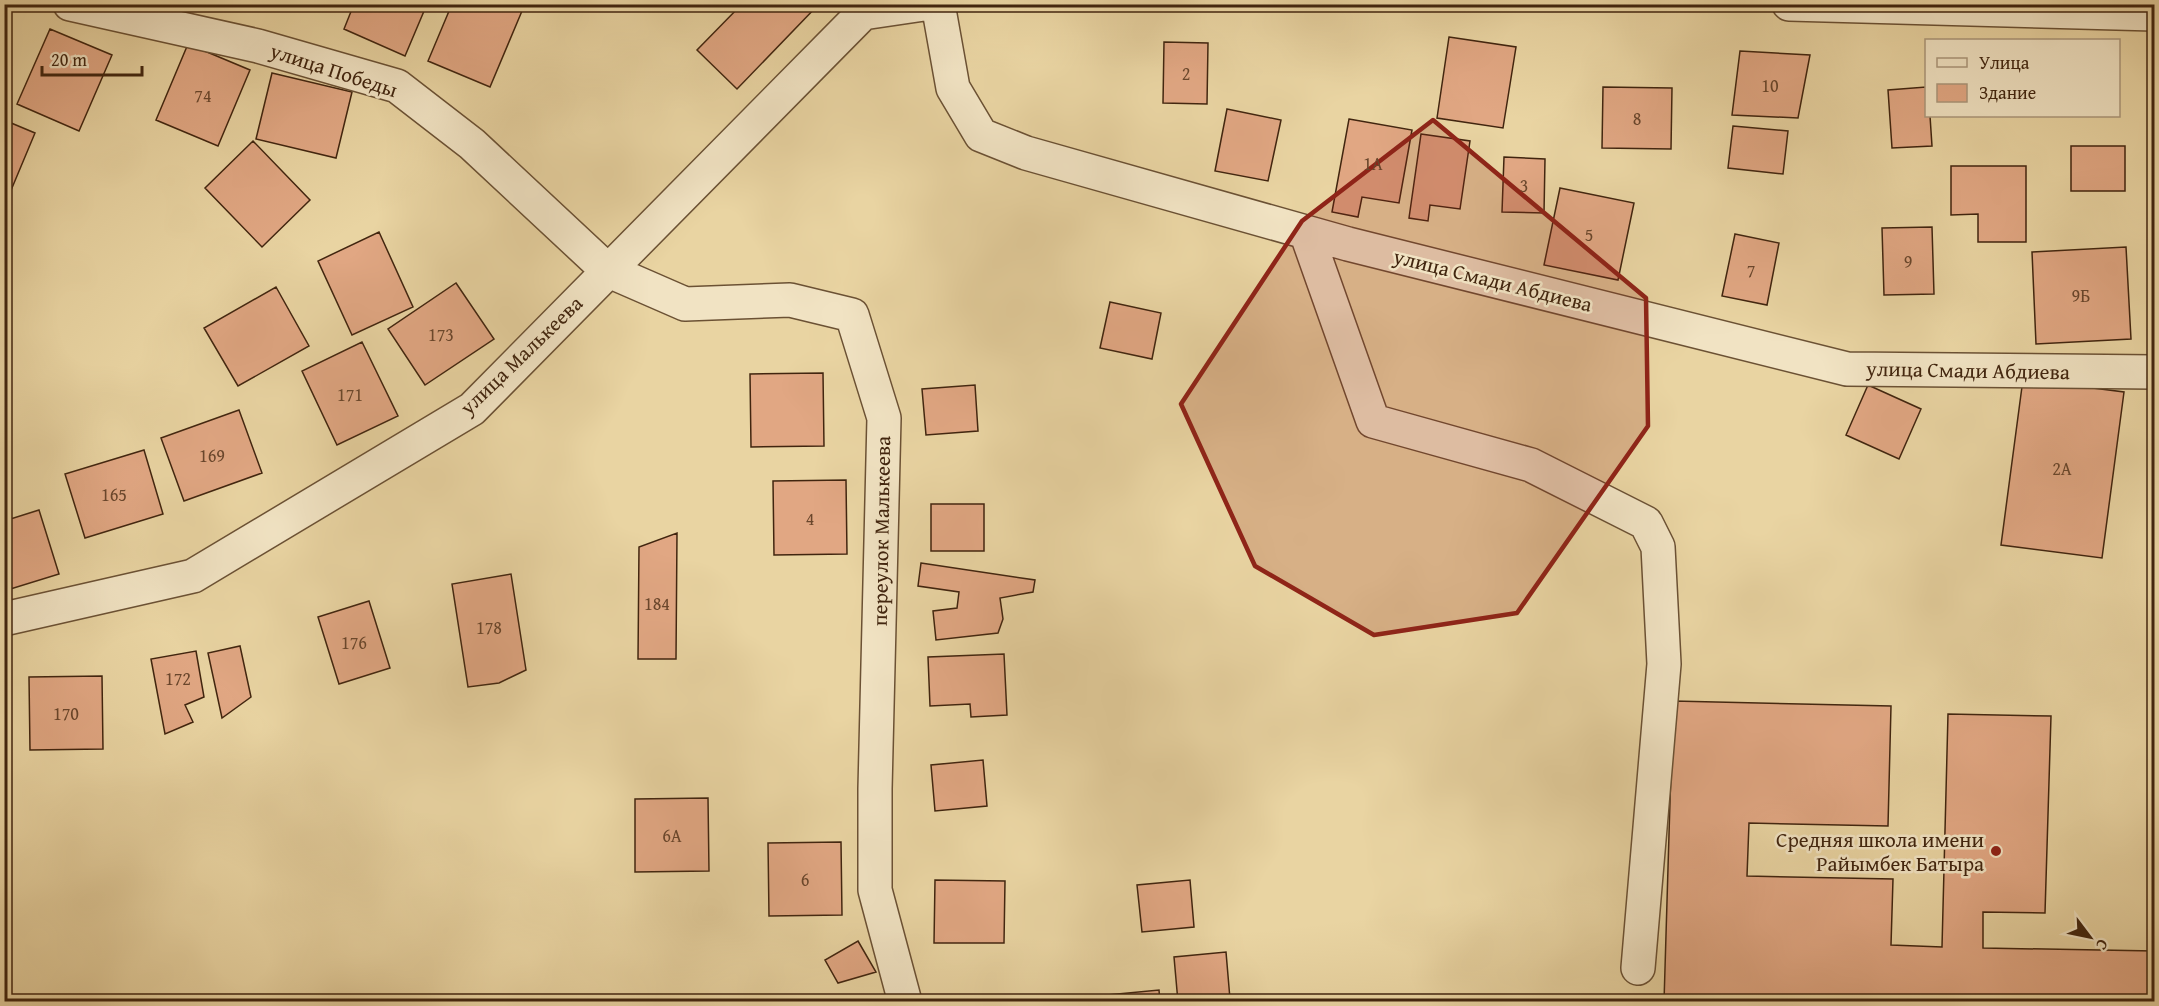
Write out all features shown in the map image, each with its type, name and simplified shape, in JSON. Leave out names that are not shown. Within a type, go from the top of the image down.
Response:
[{"type":"street","name":"улица Победы","points":[[70,4],[258,46],[397,86],[472,144],[607,270]]},
{"type":"street","points":[[866,9],[924,4]]},
{"type":"street","name":"улица Смади Абдиева","points":[[938,4],[952,88],[981,135],[1026,153],[1306,232],[1847,369],[2154,372]]},
{"type":"street","points":[[1789,4],[2154,14]]},
{"type":"street","name":"улица Малькеева","points":[[4,619],[193,576],[472,409],[866,9]]},
{"type":"street","points":[[1306,232],[1373,421],[1531,465],[1646,523],[1658,547],[1664,664],[1638,968]]},
{"type":"street","name":"переулок Малькеева","points":[[607,270],[686,304],[790,300],[852,315],[884,418],[875,789],[875,890],[905,1002]]},
{"type":"highlighted area","points":[[1433,120],[1646,298],[1648,426],[1517,613],[1374,635],[1255,566],[1181,404],[1302,221]]},
{"type":"building","points":[[354,4],[427,4],[405,56],[344,29]]},
{"type":"building","points":[[452,4],[506,4],[522,11],[490,87],[428,61]]},
{"type":"building","points":[[742,4],[819,4],[737,89],[697,50]]},
{"type":"building","points":[[50,29],[112,55],[79,131],[17,104]]},
{"type":"building","points":[[1449,37],[1516,47],[1503,128],[1437,118]]},
{"type":"building","points":[[1164,42],[1208,43],[1207,104],[1163,103]]},
{"type":"building","points":[[188,44],[250,70],[218,146],[156,120]]},
{"type":"building","points":[[1740,51],[1810,55],[1798,118],[1732,115]]},
{"type":"building","points":[[272,73],[352,92],[336,158],[256,139]]},
{"type":"building","points":[[1603,87],[1672,88],[1671,149],[1602,148]]},
{"type":"building","points":[[1925,87],[1925,117],[1930,117],[1932,146],[1892,148],[1888,90]]},
{"type":"building","points":[[1227,109],[1281,120],[1268,181],[1215,171]]},
{"type":"building","points":[[1349,119],[1412,130],[1399,203],[1362,197],[1358,217],[1332,212]]},
{"type":"building","points":[[4,120],[35,133],[4,207]]},
{"type":"building","points":[[1733,126],[1788,131],[1783,174],[1728,168]]},
{"type":"building","points":[[1421,134],[1470,141],[1460,209],[1430,205],[1428,221],[1409,218]]},
{"type":"building","points":[[253,141],[310,200],[262,247],[205,188]]},
{"type":"building","points":[[2071,146],[2125,146],[2125,191],[2071,191]]},
{"type":"building","points":[[1504,157],[1545,159],[1544,213],[1502,212]]},
{"type":"building","points":[[1951,166],[2026,166],[2026,242],[1978,242],[1978,214],[1951,215]]},
{"type":"building","points":[[1560,188],[1634,203],[1618,280],[1544,265]]},
{"type":"building","points":[[1932,227],[1934,294],[1884,295],[1882,228]]},
{"type":"building","points":[[379,232],[413,307],[352,335],[318,261]]},
{"type":"building","points":[[1735,234],[1779,243],[1767,305],[1722,296]]},
{"type":"building","points":[[2126,247],[2131,339],[2036,344],[2032,252]]},
{"type":"building","points":[[456,283],[494,339],[425,385],[388,329]]},
{"type":"building","points":[[276,287],[309,346],[238,386],[204,328]]},
{"type":"building","points":[[1110,302],[1161,313],[1152,359],[1100,348]]},
{"type":"building","points":[[362,342],[398,416],[337,445],[302,371]]},
{"type":"building","points":[[823,373],[824,446],[751,447],[750,374]]},
{"type":"building","points":[[2023,379],[2124,392],[2102,558],[2001,545]]},
{"type":"building","points":[[975,385],[978,431],[926,435],[922,389]]},
{"type":"building","points":[[1868,385],[1921,409],[1899,459],[1846,435]]},
{"type":"building","points":[[239,410],[262,473],[184,501],[161,438]]},
{"type":"building","points":[[144,450],[163,514],[85,538],[65,474]]},
{"type":"building","points":[[846,480],[847,554],[774,555],[773,481]]},
{"type":"building","points":[[931,504],[984,504],[984,551],[931,551]]},
{"type":"building","points":[[39,510],[59,574],[4,591],[4,521]]},
{"type":"building","points":[[677,533],[676,659],[638,659],[639,547]]},
{"type":"building","points":[[921,563],[1035,580],[1033,592],[1000,598],[1003,619],[998,633],[936,640],[933,611],[957,608],[959,592],[918,586]]},
{"type":"building","points":[[511,574],[526,670],[499,683],[468,687],[452,584]]},
{"type":"building","points":[[369,601],[390,668],[339,684],[318,617]]},
{"type":"building","points":[[240,646],[251,697],[222,718],[208,653]]},
{"type":"building","points":[[196,651],[204,697],[185,705],[193,722],[165,734],[151,659]]},
{"type":"building","points":[[1004,654],[1007,715],[971,717],[970,704],[930,706],[928,657]]},
{"type":"building","points":[[102,676],[103,749],[30,750],[29,677]]},
{"type":"building","name":"Средняя школа имени Райымбек Батыра","points":[[1673,701],[1891,706],[1888,826],[1749,823],[1747,876],[1893,879],[1891,945],[1942,947],[1948,714],[2051,716],[2045,913],[1983,912],[1983,948],[2154,951],[2154,1002],[1664,1002]]},
{"type":"building","points":[[983,760],[987,806],[935,811],[931,765]]},
{"type":"building","points":[[708,798],[709,871],[635,872],[635,799]]},
{"type":"building","points":[[841,842],[842,915],[769,916],[768,843]]},
{"type":"building","points":[[935,880],[1005,881],[1004,943],[934,943]]},
{"type":"building","points":[[1190,880],[1194,927],[1142,932],[1137,885]]},
{"type":"building","points":[[858,941],[876,972],[838,983],[825,960]]},
{"type":"building","points":[[1226,952],[1230,999],[1178,1002],[1174,957]]},
{"type":"building","points":[[1159,990],[1160,1002],[1097,1002],[1097,996]]},
{"type":"place","name":"Средняя школа имени Райымбек Батыра","points":[[1996,851]]}]
